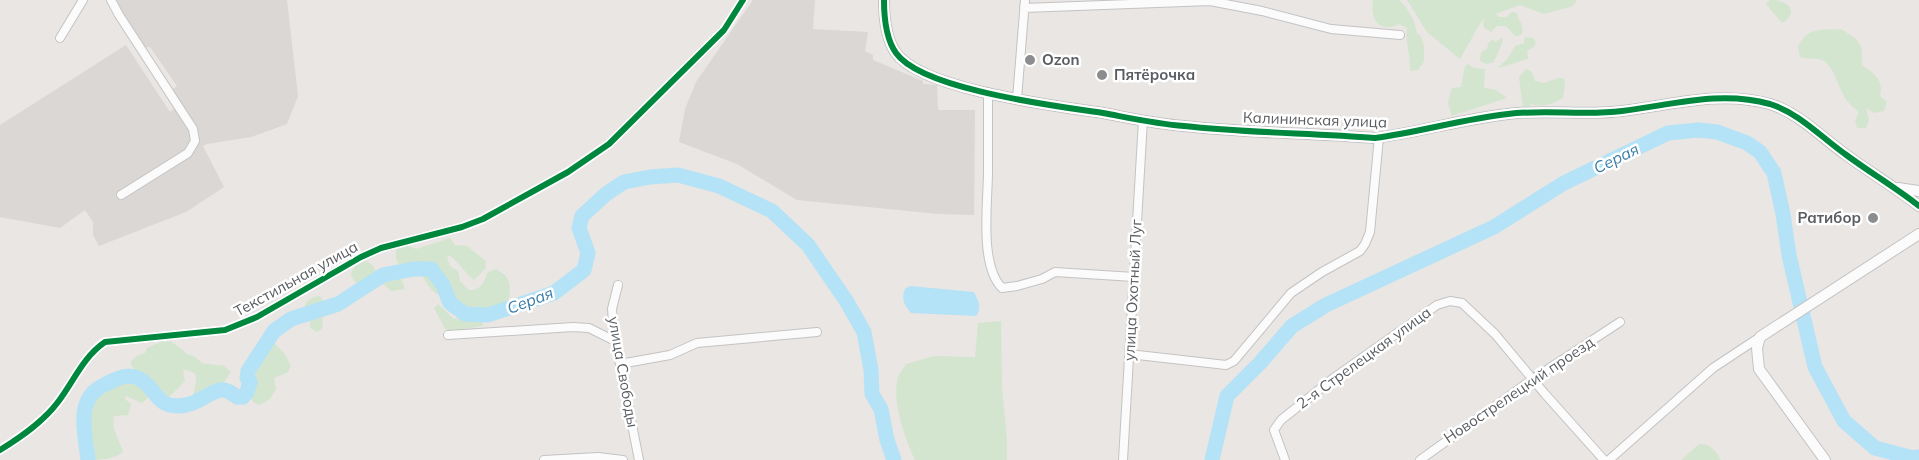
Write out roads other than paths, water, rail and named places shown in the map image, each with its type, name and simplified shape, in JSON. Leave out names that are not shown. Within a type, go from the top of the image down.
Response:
[{"type":"street","points":[[60,38],[83,0]]},
{"type":"street","points":[[111,0],[193,129],[195,141],[188,153],[121,195]]},
{"type":"street","name":"Текстильная улица","points":[[0,450],[45,417],[59,401],[90,354],[105,342],[225,330],[257,317],[361,257],[381,248],[462,227],[483,219],[568,172],[609,144],[723,30],[743,0]]},
{"type":"street","name":"Калининская улица","points":[[884,0],[884,12],[890,39],[896,53],[908,63],[932,76],[1017,99],[1183,126],[1379,137],[1508,114],[1619,112],[1713,97],[1742,98],[1772,105],[1799,118],[1846,155],[1895,187],[1919,206]]},
{"type":"street","points":[[1017,99],[1024,4],[1210,1],[1262,11],[1331,29],[1400,35]]},
{"type":"street","points":[[988,92],[986,226],[993,273],[997,283],[1002,288],[1017,286],[1042,279],[1055,272],[1134,277]]},
{"type":"street","name":"улица Охотный Луг","points":[[1122,460],[1143,120]]},
{"type":"street","points":[[1129,354],[1226,364],[1234,361],[1291,292],[1360,251],[1365,244],[1370,232],[1379,137]]},
{"type":"street","points":[[1895,187],[1919,191]]},
{"type":"street","points":[[1609,460],[1713,368],[1832,288],[1915,236],[1919,222]]},
{"type":"street","name":"улица Свободы","points":[[618,285],[612,309],[615,341],[639,460]]},
{"type":"street","name":"2-я Стрелецкая улица","points":[[1285,460],[1275,430],[1281,420],[1335,377],[1437,304],[1450,301],[1462,303],[1495,334],[1604,460]]},
{"type":"street","name":"Новострелецкий проезд","points":[[1420,460],[1533,379],[1620,322]]},
{"type":"street","points":[[448,334],[573,327],[589,328],[615,341]]},
{"type":"street","points":[[620,363],[670,355],[697,343],[817,332]]},
{"type":"street","points":[[1760,337],[1757,348],[1759,369],[1825,460]]},
{"type":"street","points":[[544,460],[598,457],[623,460]]},
{"type":"water","points":[[910,286],[974,292],[979,304],[978,313],[976,316],[911,313],[903,299],[905,289]]},
{"type":"waterway","name":"Серая","points":[[1212,460],[1227,396],[1292,326],[1326,305],[1494,227],[1564,183],[1668,133],[1698,130],[1717,132],[1747,143],[1760,152],[1774,173],[1789,255],[1815,367],[1844,421],[1875,448],[1913,458],[1919,457]]},
{"type":"waterway","name":"Серая","points":[[88,460],[84,432],[86,405],[96,390],[118,378],[125,376],[138,378],[164,403],[170,405],[191,404],[221,390],[228,391],[237,397],[243,397],[250,382],[247,378],[248,371],[274,331],[291,319],[338,304],[383,275],[414,269],[431,269],[443,285],[450,303],[465,314],[488,315],[554,293],[584,270],[588,253],[579,228],[582,216],[606,194],[624,182],[678,175],[719,186],[772,211],[808,245],[847,302],[864,332],[871,370],[872,394],[881,409],[887,440],[894,460]]},
{"type":"place","name":"Ozon","points":[[1030,60]]},
{"type":"place","name":"Пятёрочка","points":[[1102,75]]},
{"type":"place","name":"Ратибор","points":[[1873,218]]}]
